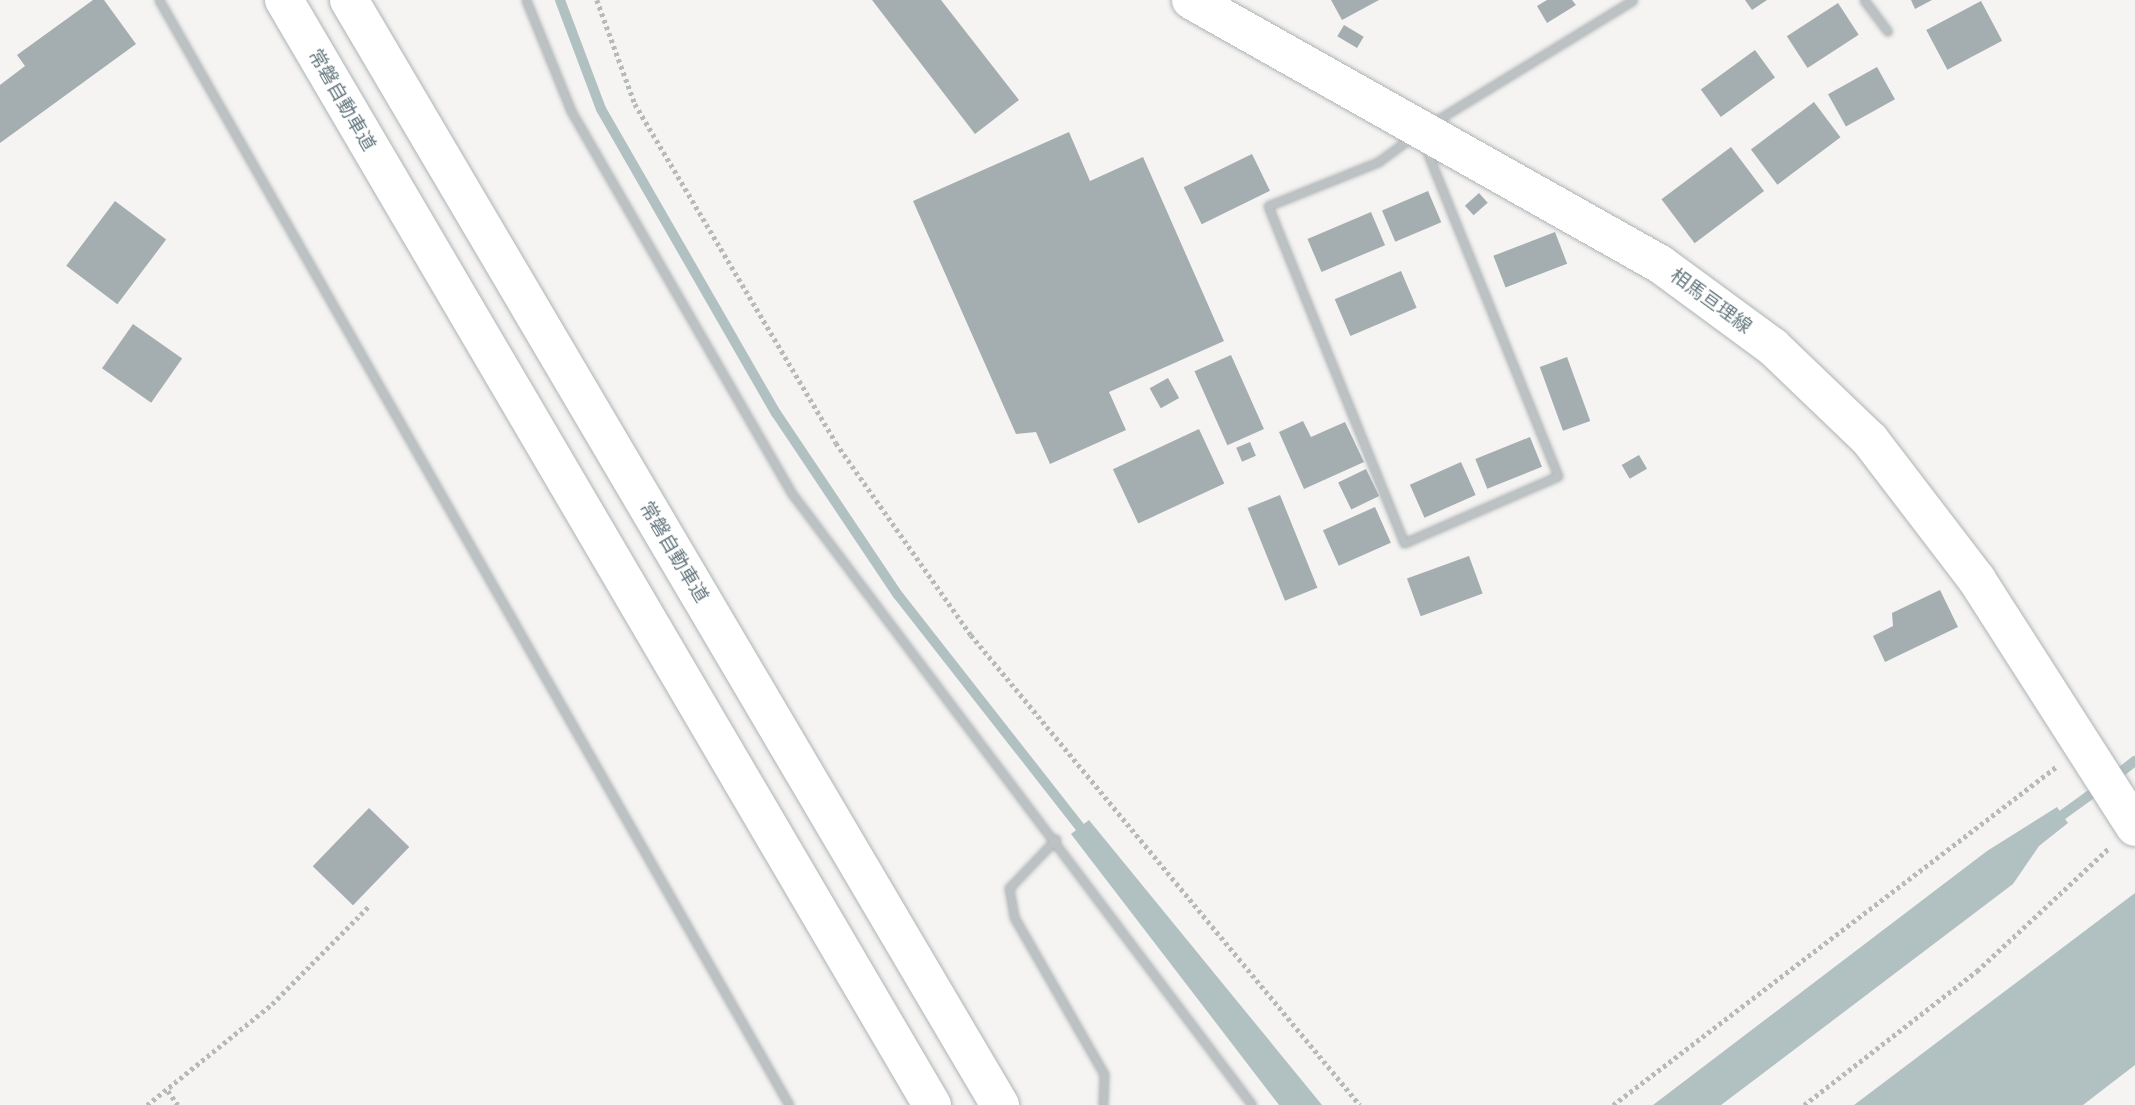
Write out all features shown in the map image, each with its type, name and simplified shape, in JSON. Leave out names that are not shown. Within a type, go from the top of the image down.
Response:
[{"type":"main road","name":"常磐自動車道","points":[[284,0],[932,1105]]},
{"type":"main road","name":"常磐自動車道","points":[[349,0],[1000,1105]]},
{"type":"main road","name":"相馬亘理線","points":[[1191,0],[1660,264],[1773,347],[1870,440],[1977,580],[2133,823]]},
{"type":"street","points":[[159,0],[789,1105]]},
{"type":"street","points":[[526,0],[571,111],[793,495],[1056,839],[1252,1105]]},
{"type":"street","points":[[1864,0],[1886,31]]},
{"type":"street","points":[[1422,130],[1433,177],[1558,476],[1404,543],[1268,206],[1378,162],[1422,130],[1628,1]]},
{"type":"street","points":[[1056,839],[1009,888],[1014,917],[1104,1074],[1103,1105]]},
{"type":"path","points":[[597,0],[635,104],[836,443],[971,635],[1360,1105]]},
{"type":"path","points":[[1613,1105],[2089,751]]},
{"type":"path","points":[[1804,1105],[1977,971],[2133,823]]},
{"type":"path","points":[[147,1105],[272,1004],[369,906]]},
{"type":"path","points":[[167,1091],[178,1105]]},
{"type":"shaded area","points":[[2057,807],[2068,823],[2039,846],[2013,884],[1721,1105],[1653,1105],[1987,851]]},
{"type":"shaded area","points":[[1089,820],[1322,1105],[1279,1105],[1071,834]]},
{"type":"shaded area","points":[[2135,893],[2135,1065],[2083,1105],[1854,1105]]},
{"type":"building","points":[[93,0],[104,0],[136,44],[0,143],[0,85],[25,66],[17,55]]},
{"type":"building","points":[[872,0],[941,0],[1019,100],[975,134]]},
{"type":"building","points":[[1331,0],[1379,0],[1342,20]]},
{"type":"building","points":[[1547,0],[1572,0],[1576,5],[1547,23],[1537,6]]},
{"type":"building","points":[[1745,0],[1767,0],[1752,10]]},
{"type":"building","points":[[1911,0],[1932,0],[1915,9]]},
{"type":"building","points":[[1981,1],[2002,41],[1947,70],[1926,30]]},
{"type":"building","points":[[1838,3],[1859,35],[1808,68],[1787,36]]},
{"type":"building","points":[[1344,25],[1364,37],[1357,48],[1337,36]]},
{"type":"building","points":[[1755,50],[1775,78],[1721,117],[1701,89]]},
{"type":"building","points":[[1877,67],[1895,99],[1846,127],[1828,94]]},
{"type":"building","points":[[1814,102],[1840,137],[1777,185],[1751,150]]},
{"type":"building","points":[[1069,132],[1090,181],[1143,157],[1224,341],[1109,392],[1126,430],[1050,464],[1036,432],[1016,434],[913,201]]},
{"type":"building","points":[[1731,147],[1764,191],[1695,243],[1662,199]]},
{"type":"building","points":[[1252,154],[1270,191],[1202,224],[1184,187]]},
{"type":"building","points":[[1428,191],[1441,222],[1395,242],[1382,211]]},
{"type":"building","points":[[1479,193],[1488,203],[1474,215],[1465,206]]},
{"type":"building","points":[[115,201],[166,240],[117,304],[66,266]]},
{"type":"building","points":[[1371,212],[1385,245],[1322,272],[1307,239]]},
{"type":"building","points":[[1555,232],[1567,264],[1506,287],[1493,256]]},
{"type":"building","points":[[1401,271],[1417,308],[1350,336],[1335,299]]},
{"type":"building","points":[[133,324],[182,358],[151,403],[102,368]]},
{"type":"building","points":[[1231,355],[1264,429],[1227,445],[1194,371]]},
{"type":"building","points":[[1567,357],[1590,421],[1563,431],[1540,367]]},
{"type":"building","points":[[1168,378],[1179,398],[1161,408],[1150,388]]},
{"type":"building","points":[[1303,421],[1311,437],[1345,422],[1364,462],[1304,489],[1279,432]]},
{"type":"building","points":[[1199,429],[1224,483],[1138,524],[1113,469]]},
{"type":"building","points":[[1530,437],[1542,467],[1487,489],[1475,459]]},
{"type":"building","points":[[1250,442],[1256,456],[1242,462],[1236,448]]},
{"type":"building","points":[[1639,455],[1647,469],[1630,479],[1622,465]]},
{"type":"building","points":[[1461,462],[1476,495],[1424,518],[1410,485]]},
{"type":"building","points":[[1366,469],[1379,496],[1351,510],[1338,483]]},
{"type":"building","points":[[1280,495],[1317,588],[1285,601],[1248,508]]},
{"type":"building","points":[[1375,507],[1391,543],[1339,566],[1323,530]]},
{"type":"building","points":[[1469,556],[1483,594],[1421,616],[1407,579]]},
{"type":"building","points":[[1940,590],[1958,627],[1885,662],[1873,636],[1893,626],[1892,613]]},
{"type":"building","points":[[369,808],[409,847],[353,905],[313,866]]},
{"type":"waterway","points":[[560,0],[601,109],[776,413],[898,595],[1087,836]]},
{"type":"waterway","points":[[2113,778],[2135,761]]},
{"type":"waterway","points":[[2054,821],[2101,787]]}]
